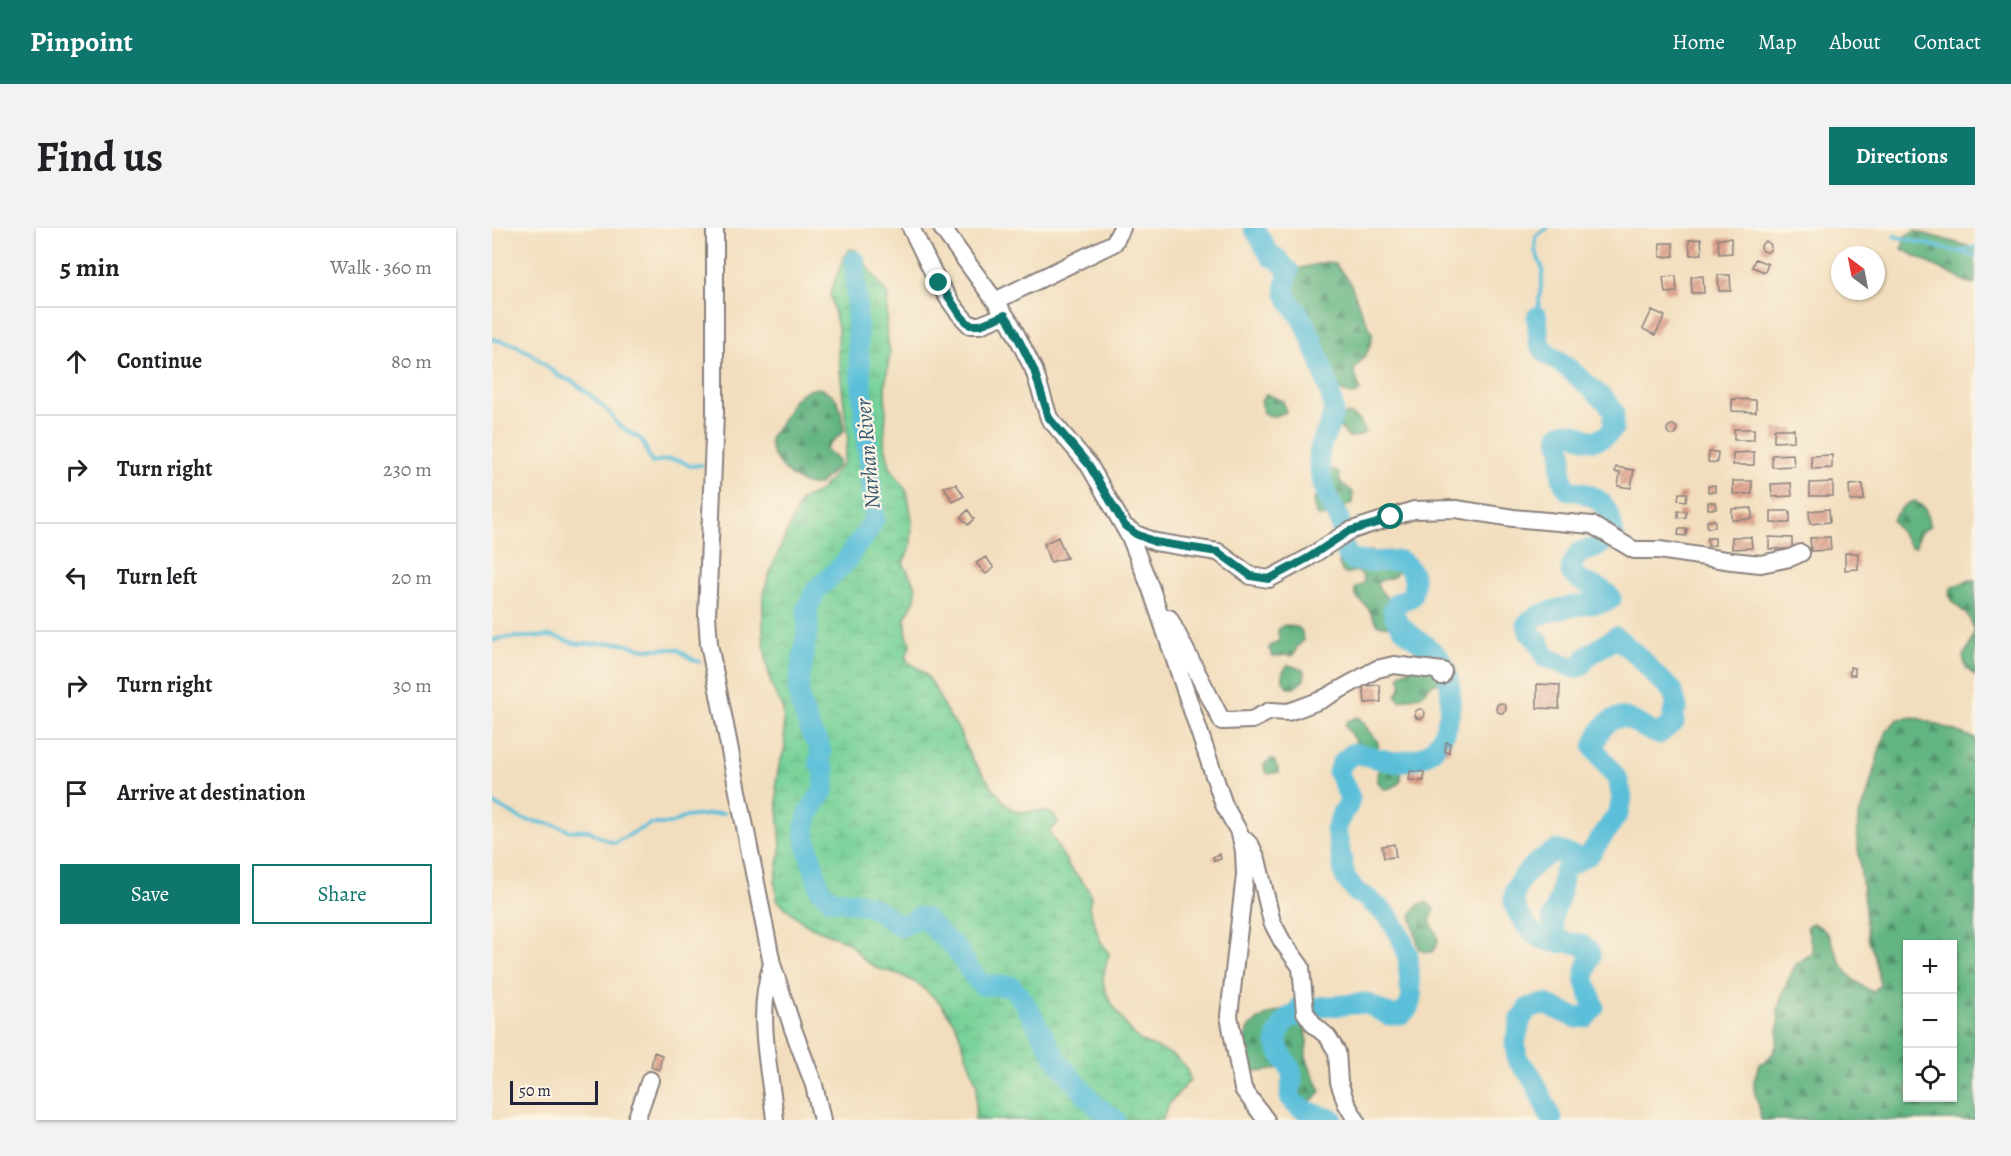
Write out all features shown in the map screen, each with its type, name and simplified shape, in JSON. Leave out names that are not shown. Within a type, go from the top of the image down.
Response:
[{"type":"street","points":[[715,228],[715,413],[708,634],[772,964],[814,1085],[822,1120]]},
{"type":"street","points":[[910,228],[939,283],[970,325],[980,325],[1000,308],[1114,243],[1122,228]]},
{"type":"street","points":[[942,228],[1011,324],[1034,370],[1049,418],[1089,465],[1125,526],[1151,589],[1224,805],[1257,859],[1272,922],[1282,942],[1301,967],[1305,1012],[1314,1025],[1328,1037],[1337,1052],[1339,1082],[1346,1103],[1356,1120]]},
{"type":"street","points":[[1125,526],[1136,534],[1155,542],[1218,552],[1251,576],[1269,579],[1308,558],[1349,531],[1414,510],[1456,509],[1513,518],[1592,525],[1634,550],[1659,550],[1732,561],[1761,564],[1790,558],[1801,553]]},
{"type":"street","points":[[1151,589],[1179,636],[1222,721],[1252,720],[1270,711],[1287,712],[1297,709],[1321,700],[1377,669],[1394,665],[1443,671],[1441,676]]},
{"type":"street","points":[[1240,834],[1244,851],[1245,875],[1229,1016],[1243,1089],[1266,1120]]},
{"type":"street","points":[[772,964],[766,982],[763,1017],[776,1120]]},
{"type":"street","points":[[636,1120],[650,1080]]},
{"type":"green space","points":[[1915,231],[1975,248],[1975,284],[1968,283],[1902,249],[1905,236]]},
{"type":"green space","points":[[850,249],[856,250],[888,296],[886,330],[890,353],[885,387],[884,441],[890,467],[907,492],[912,519],[911,546],[903,563],[916,587],[915,600],[905,617],[907,636],[911,643],[906,656],[908,662],[927,676],[972,759],[1006,804],[1020,812],[1048,812],[1054,815],[1058,822],[1049,831],[1070,868],[1087,887],[1091,896],[1089,907],[1100,940],[1109,954],[1103,981],[1113,1005],[1138,1038],[1178,1059],[1188,1072],[1190,1080],[1169,1104],[1162,1120],[975,1120],[977,1085],[956,1025],[940,1003],[920,985],[865,961],[848,942],[805,924],[777,900],[775,882],[781,847],[776,783],[785,748],[783,709],[772,687],[766,660],[763,635],[763,596],[770,572],[801,500],[819,492],[842,465],[848,441],[838,351],[838,328],[830,294],[844,257]]},
{"type":"green space","points":[[1326,262],[1334,263],[1350,282],[1372,332],[1367,353],[1354,370],[1360,389],[1359,393],[1353,395],[1331,381],[1320,366],[1313,348],[1308,312],[1287,307],[1284,277],[1289,271]]},
{"type":"green space","points":[[818,388],[826,390],[836,398],[841,409],[844,431],[826,448],[838,460],[838,466],[819,484],[809,485],[800,482],[784,469],[777,461],[770,444],[771,436],[794,400],[803,392]]},
{"type":"green space","points":[[1266,394],[1283,401],[1286,412],[1273,417],[1263,413],[1261,402]]},
{"type":"green space","points":[[1347,414],[1356,417],[1365,431],[1356,437],[1348,437],[1339,426],[1342,417]]},
{"type":"green space","points":[[1333,469],[1339,473],[1340,482],[1353,492],[1352,503],[1334,514],[1316,515],[1313,501],[1316,497],[1329,491],[1326,474]]},
{"type":"green space","points":[[1915,501],[1925,508],[1930,527],[1919,534],[1916,547],[1911,547],[1892,521],[1902,508]]},
{"type":"green space","points":[[1370,551],[1389,555],[1397,563],[1396,575],[1378,582],[1377,586],[1404,619],[1403,623],[1395,628],[1377,623],[1368,608],[1355,595],[1355,588],[1363,584],[1361,574],[1356,571],[1345,574],[1339,563]]},
{"type":"green space","points":[[1969,580],[1975,580],[1975,630],[1968,616],[1951,600],[1949,593],[1951,588]]},
{"type":"green space","points":[[1287,625],[1299,628],[1303,641],[1292,656],[1273,657],[1270,646],[1279,641],[1278,630]]},
{"type":"green space","points":[[1975,630],[1975,676],[1966,668],[1963,656]]},
{"type":"green space","points":[[1418,649],[1430,653],[1443,671],[1438,682],[1429,686],[1422,695],[1400,701],[1396,695],[1402,686],[1399,676],[1410,669],[1413,655]]},
{"type":"green space","points":[[1288,665],[1305,672],[1304,680],[1294,688],[1289,688],[1283,681],[1283,671]]},
{"type":"green space","points":[[1357,717],[1378,745],[1373,755],[1362,761],[1359,760],[1356,742],[1345,726],[1347,721]]},
{"type":"green space","points":[[1915,717],[1975,738],[1975,1120],[1761,1120],[1754,1081],[1760,1064],[1774,1051],[1778,1033],[1779,1006],[1793,969],[1813,952],[1807,926],[1812,923],[1824,930],[1842,965],[1857,983],[1873,992],[1880,985],[1875,957],[1868,938],[1857,837],[1858,817],[1888,729],[1898,719]]},
{"type":"green space","points":[[1271,759],[1274,760],[1279,772],[1269,774],[1265,771],[1264,764]]},
{"type":"green space","points":[[1382,767],[1400,770],[1400,782],[1391,788],[1383,789],[1377,778]]},
{"type":"green space","points":[[1427,902],[1434,910],[1430,921],[1438,940],[1432,952],[1419,949],[1411,915],[1418,905]]},
{"type":"green space","points":[[1281,1010],[1296,1016],[1305,1027],[1306,1056],[1321,1091],[1308,1102],[1302,1099],[1299,1078],[1294,1069],[1283,1067],[1261,1071],[1244,1066],[1244,1044],[1249,1029],[1261,1018]]},
{"type":"building","points":[[1731,238],[1732,253],[1719,254],[1718,239]]},
{"type":"building","points":[[1701,239],[1702,254],[1690,255],[1689,240]]},
{"type":"building","points":[[1766,242],[1771,247],[1766,252],[1761,247]]},
{"type":"building","points":[[1660,243],[1673,243],[1674,256],[1660,257]]},
{"type":"building","points":[[1755,259],[1768,264],[1765,272],[1752,267]]},
{"type":"building","points":[[1718,275],[1730,275],[1731,291],[1719,291]]},
{"type":"building","points":[[1676,276],[1677,292],[1665,293],[1663,277]]},
{"type":"building","points":[[1703,276],[1704,293],[1692,293],[1691,277]]},
{"type":"building","points":[[1652,310],[1665,316],[1655,335],[1643,329]]},
{"type":"building","points":[[1732,399],[1756,400],[1756,412],[1732,411]]},
{"type":"building","points":[[1672,425],[1677,430],[1672,435],[1667,430]]},
{"type":"building","points":[[1734,429],[1754,429],[1754,440],[1734,440]]},
{"type":"building","points":[[1774,429],[1794,429],[1794,441],[1774,442]]},
{"type":"building","points":[[1709,452],[1718,452],[1717,463],[1708,462]]},
{"type":"building","points":[[1754,452],[1754,465],[1733,465],[1733,453]]},
{"type":"building","points":[[1793,454],[1794,466],[1772,467],[1772,455]]},
{"type":"building","points":[[1832,455],[1832,468],[1812,469],[1811,456]]},
{"type":"building","points":[[1616,467],[1634,470],[1631,488],[1618,486],[1620,473],[1615,472]]},
{"type":"building","points":[[1733,481],[1752,481],[1752,494],[1733,494]]},
{"type":"building","points":[[1833,482],[1833,496],[1810,496],[1810,483]]},
{"type":"building","points":[[1791,483],[1792,496],[1772,497],[1771,484]]},
{"type":"building","points":[[956,484],[964,496],[953,502],[944,487]]},
{"type":"building","points":[[1863,484],[1864,500],[1850,501],[1849,485]]},
{"type":"building","points":[[1715,485],[1715,492],[1708,492],[1708,486]]},
{"type":"building","points":[[1679,493],[1687,493],[1686,501],[1678,500]]},
{"type":"building","points":[[1708,502],[1715,502],[1716,509],[1708,509]]},
{"type":"building","points":[[1752,508],[1752,519],[1732,520],[1732,509]]},
{"type":"building","points":[[1829,509],[1830,522],[1810,524],[1809,511]]},
{"type":"building","points":[[968,510],[974,519],[968,525],[961,517]]},
{"type":"building","points":[[1678,511],[1686,511],[1686,517],[1678,518]]},
{"type":"building","points":[[1771,511],[1790,511],[1790,523],[1771,523]]},
{"type":"building","points":[[1715,520],[1715,527],[1707,528],[1707,521]]},
{"type":"building","points":[[1679,529],[1687,529],[1686,536],[1678,535]]},
{"type":"building","points":[[1058,537],[1067,558],[1050,562],[1044,544]]},
{"type":"building","points":[[1732,537],[1751,537],[1752,548],[1732,549]]},
{"type":"building","points":[[1769,537],[1792,538],[1792,549],[1769,549]]},
{"type":"building","points":[[1830,537],[1831,550],[1811,551],[1810,538]]},
{"type":"building","points":[[1707,538],[1715,538],[1715,545],[1708,546]]},
{"type":"building","points":[[1845,553],[1858,553],[1858,569],[1845,570]]},
{"type":"building","points":[[986,557],[994,568],[986,574],[976,563]]},
{"type":"building","points":[[1850,667],[1855,668],[1855,675],[1850,675]]},
{"type":"building","points":[[1537,684],[1560,685],[1559,709],[1537,708]]},
{"type":"building","points":[[1380,685],[1381,702],[1365,703],[1363,686]]},
{"type":"building","points":[[1501,703],[1506,708],[1501,713],[1496,708]]},
{"type":"building","points":[[1420,709],[1425,714],[1420,719],[1415,714]]},
{"type":"building","points":[[1446,742],[1450,743],[1449,753],[1445,752]]},
{"type":"building","points":[[1410,771],[1424,772],[1424,781],[1409,780]]},
{"type":"building","points":[[1394,844],[1396,857],[1384,858],[1382,846]]},
{"type":"building","points":[[1220,854],[1221,859],[1214,861],[1213,857]]},
{"type":"building","points":[[654,1052],[662,1055],[659,1070],[651,1067]]},
{"type":"waterway","name":"Narhan River","points":[[1254,228],[1271,257],[1275,257],[1289,271],[1286,285],[1287,295],[1309,331],[1330,392],[1333,414],[1320,449],[1319,462],[1325,492],[1340,525]]},
{"type":"waterway","name":"Narhan River","points":[[1537,317],[1543,270],[1535,250],[1536,236],[1547,228]]},
{"type":"waterway","points":[[1894,236],[1975,256]]},
{"type":"waterway","points":[[1961,251],[1975,247]]},
{"type":"waterway","name":"Narhan River","points":[[855,261],[858,346],[874,518],[866,534],[845,563],[817,589],[807,608],[808,626],[798,690],[812,735],[819,745],[821,753],[819,762],[825,772],[824,789],[810,811],[805,827],[806,841],[820,889],[830,899],[863,904],[880,911],[902,926],[919,917],[926,919],[956,948],[982,985],[1011,986],[1024,1002],[1059,1063],[1096,1106],[1115,1120]]},
{"type":"waterway","name":"Narhan River","points":[[1537,317],[1539,343],[1547,354],[1569,369],[1607,402],[1614,412],[1613,429],[1604,437],[1589,440],[1572,433],[1566,432],[1559,435],[1562,475],[1568,490],[1588,494],[1600,502],[1605,507],[1614,534]]},
{"type":"waterway","points":[[492,339],[514,344],[530,353],[560,377],[572,381],[589,394],[610,413],[617,424],[642,440],[652,463],[672,460],[681,461],[690,466],[702,465]]},
{"type":"waterway","name":"Narhan River","points":[[1309,1008],[1366,1003],[1388,1015],[1401,1015],[1408,1008],[1412,997],[1408,955],[1400,935],[1388,916],[1366,897],[1357,893],[1345,877],[1336,830],[1350,798],[1338,772],[1341,764],[1353,753],[1386,761],[1402,762],[1421,757],[1431,751],[1440,741],[1446,728],[1451,698],[1446,670],[1440,659],[1401,626],[1393,611],[1397,603],[1411,597],[1414,586],[1412,573],[1401,561],[1368,562],[1352,559],[1346,552],[1341,537]]},
{"type":"waterway","name":"Narhan River","points":[[1552,1120],[1532,1077],[1517,1059],[1515,1042],[1521,1019],[1528,1008],[1545,1004],[1576,1018],[1586,1017],[1594,1007],[1585,978],[1590,958],[1589,951],[1582,945],[1562,941],[1555,937],[1552,918],[1560,896],[1563,874],[1567,867],[1590,854],[1619,812],[1622,798],[1618,780],[1594,748],[1595,743],[1608,722],[1619,718],[1629,719],[1659,734],[1674,722],[1673,713],[1677,707],[1672,690],[1616,637],[1585,658],[1582,665],[1576,668],[1546,658],[1539,642],[1529,632],[1527,624],[1544,614],[1611,599],[1608,594],[1580,580],[1571,572],[1572,565],[1580,552],[1595,548],[1604,542]]},
{"type":"waterway","points":[[492,641],[501,638],[551,636],[578,644],[620,643],[644,649],[677,649],[699,662]]},
{"type":"waterway","points":[[492,803],[522,819],[555,825],[571,831],[588,830],[614,843],[650,824],[673,823],[685,817],[724,813]]},
{"type":"waterway","name":"Narhan River","points":[[1562,943],[1551,942],[1530,929],[1516,909],[1514,900],[1516,890],[1533,866],[1557,850],[1581,859]]},
{"type":"waterway","name":"Narhan River","points":[[1300,1010],[1301,1006],[1297,1016],[1289,1017],[1285,1022],[1277,1038],[1278,1050],[1288,1064],[1292,1075],[1291,1098],[1303,1109],[1333,1120]]},
{"type":"route","points":[[939,283],[970,325],[980,325],[1005,315],[1034,370],[1049,418],[1089,465],[1125,526],[1136,534],[1155,542],[1218,552],[1242,572],[1269,579],[1308,558],[1349,531],[1391,517]]}]
